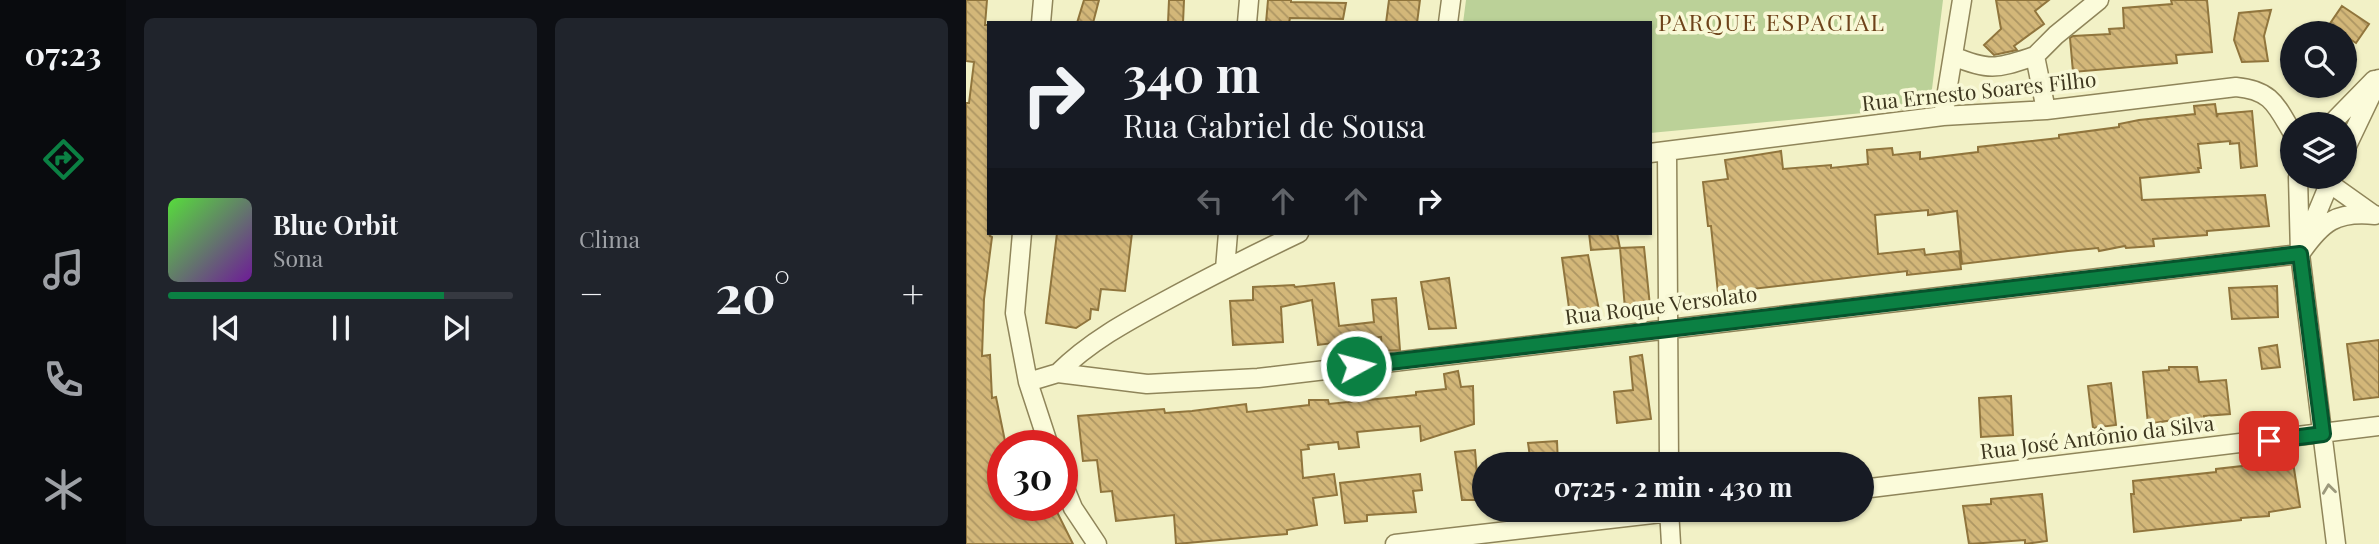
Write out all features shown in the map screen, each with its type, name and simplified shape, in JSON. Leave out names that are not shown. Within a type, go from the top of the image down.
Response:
[{"type":"street","points":[[1041,21],[1043,0]]},
{"type":"street","points":[[1247,21],[1249,0]]},
{"type":"street","points":[[1448,21],[1451,0]]},
{"type":"street","points":[[1943,116],[1962,0]]},
{"type":"street","points":[[1953,57],[1971,64],[1995,68],[2035,56],[2099,0]]},
{"type":"street","points":[[2035,56],[2046,110]]},
{"type":"street","points":[[2343,112],[2379,77]]},
{"type":"street","points":[[2357,124],[2379,77]]},
{"type":"street","name":"Rua Ernesto Soares Filho","points":[[1659,152],[1943,116],[2046,110],[2236,87],[2247,88],[2273,99],[2280,112]]},
{"type":"street","points":[[1659,152],[1669,328],[1669,452]]},
{"type":"street","points":[[2298,189],[2300,254],[2336,544]]},
{"type":"street","points":[[2300,254],[2324,189]]},
{"type":"street","points":[[2341,189],[2377,217]]},
{"type":"street","points":[[2300,254],[2315,232],[2329,220],[2357,214],[2377,217]]},
{"type":"street","points":[[1022,235],[1015,313],[1028,382],[1044,430]]},
{"type":"street","points":[[1225,268],[1228,235]]},
{"type":"street","points":[[1058,373],[1110,331],[1225,268],[1295,235]]},
{"type":"street","name":"Rua Roque Versolato","points":[[1028,382],[1058,373],[1147,384],[1258,378],[2300,254]]},
{"type":"street","name":"Rua José Antônio da Silva","points":[[1874,488],[2379,426]]},
{"type":"street","points":[[1078,516],[1097,544]]},
{"type":"street","points":[[1395,544],[1572,522]]},
{"type":"street","points":[[1670,522],[1671,544]]},
{"type":"green space","points":[[1466,0],[1943,0],[1931,97],[1917,108],[1652,133],[1652,21],[1463,21]]},
{"type":"building","points":[[966,0],[987,0],[987,235],[992,237],[984,299],[982,356],[990,355],[992,398],[996,397],[1003,430],[987,430],[987,521],[1062,521],[1073,544],[966,544],[966,103],[969,103],[974,62],[966,61]]},
{"type":"building","points":[[1084,0],[1099,0],[1094,21],[1078,21]]},
{"type":"building","points":[[1169,0],[1184,0],[1183,21],[1168,21]]},
{"type":"building","points":[[1268,0],[1346,3],[1343,19],[1290,18],[1289,21],[1266,21]]},
{"type":"building","points":[[1389,0],[1420,0],[1417,21],[1386,21]]},
{"type":"building","points":[[1996,0],[2049,0],[2035,11],[2044,24],[2014,46],[2017,50],[1994,55],[1984,45],[2001,29]]},
{"type":"building","points":[[2171,0],[2207,0],[2212,52],[2176,55],[2177,63],[2073,72],[2070,38],[2110,34],[2109,29],[2124,28],[2123,8],[2172,4]]},
{"type":"building","points":[[2342,6],[2369,24],[2357,42],[2357,21],[2332,21]]},
{"type":"building","points":[[2271,10],[2264,36],[2268,61],[2242,62],[2234,40],[2239,13]]},
{"type":"building","points":[[2215,104],[2217,117],[2218,114],[2252,111],[2257,166],[2241,168],[2239,143],[2230,144],[2230,141],[2198,144],[2201,168],[2198,168],[2199,172],[2140,178],[2142,200],[2265,195],[2269,226],[2153,239],[2154,246],[2125,246],[2099,251],[2098,248],[1962,264],[1957,211],[1928,215],[1928,210],[1875,215],[1878,254],[1924,249],[1925,255],[1959,251],[1961,269],[1907,275],[1907,271],[1718,293],[1703,182],[1728,179],[1725,160],[1781,151],[1783,169],[1831,165],[1831,168],[1868,164],[1867,150],[1892,148],[1893,155],[1920,152],[1920,159],[1978,152],[1978,147],[2059,138],[2059,135],[2119,127],[2119,124],[2139,120],[2195,114],[2194,106]]},
{"type":"building","points":[[1057,235],[1132,235],[1125,291],[1101,289],[1098,310],[1091,309],[1090,319],[1076,328],[1046,323]]},
{"type":"building","points":[[1589,235],[1617,235],[1620,248],[1591,250]]},
{"type":"building","points":[[1644,247],[1650,306],[1625,309],[1620,248]]},
{"type":"building","points":[[1588,255],[1599,310],[1570,315],[1562,258]]},
{"type":"building","points":[[1449,278],[1456,328],[1429,329],[1421,282]]},
{"type":"building","points":[[1334,283],[1339,326],[1374,322],[1372,300],[1396,298],[1400,350],[1382,351],[1381,337],[1318,345],[1312,300],[1281,307],[1283,342],[1233,345],[1230,301],[1253,300],[1253,287]]},
{"type":"building","points":[[2277,286],[2278,317],[2232,319],[2229,288]]},
{"type":"building","points":[[2379,340],[2379,397],[2354,400],[2347,344]]},
{"type":"building","points":[[2277,345],[2280,367],[2262,369],[2259,348]]},
{"type":"building","points":[[1642,355],[1651,419],[1617,423],[1614,392],[1633,390],[1630,357]]},
{"type":"building","points":[[2169,367],[2197,367],[2199,382],[2226,380],[2230,414],[2204,416],[2204,420],[2174,424],[2173,420],[2148,424],[2143,372],[2169,370]]},
{"type":"building","points":[[1458,371],[1461,387],[1473,386],[1474,424],[1421,441],[1420,426],[1357,432],[1359,447],[1339,449],[1338,442],[1308,445],[1309,449],[1301,450],[1303,478],[1334,474],[1337,495],[1313,498],[1317,525],[1287,530],[1287,534],[1176,544],[1174,515],[1116,521],[1112,491],[1101,492],[1097,460],[1083,461],[1078,416],[1164,409],[1165,413],[1246,404],[1247,412],[1309,405],[1309,400],[1328,400],[1329,404],[1416,395],[1416,392],[1446,389],[1444,374]]},
{"type":"building","points":[[2111,383],[2116,425],[2093,428],[2088,386]]},
{"type":"building","points":[[2011,396],[2013,435],[1981,437],[1979,398]]},
{"type":"building","points":[[1557,441],[1557,452],[1529,452],[1528,443]]},
{"type":"building","points":[[1475,450],[1472,452],[1472,500],[1462,500],[1455,452]]},
{"type":"building","points":[[2292,456],[2300,507],[2269,512],[2269,516],[2134,532],[2131,494],[2134,494],[2133,481],[2216,472],[2216,469],[2269,463],[2269,459]]},
{"type":"building","points":[[1420,474],[1422,490],[1413,491],[1416,512],[1367,515],[1367,521],[1345,523],[1340,483]]},
{"type":"building","points":[[2042,494],[2047,541],[2025,544],[2025,540],[1969,544],[1963,506],[1991,504],[1991,499]]},
{"type":"district","name":"PARQUE ESPACIAL","points":[[1772,23]]},
{"type":"route","points":[[1356,366],[2300,254],[2323,434],[2269,441]]}]
